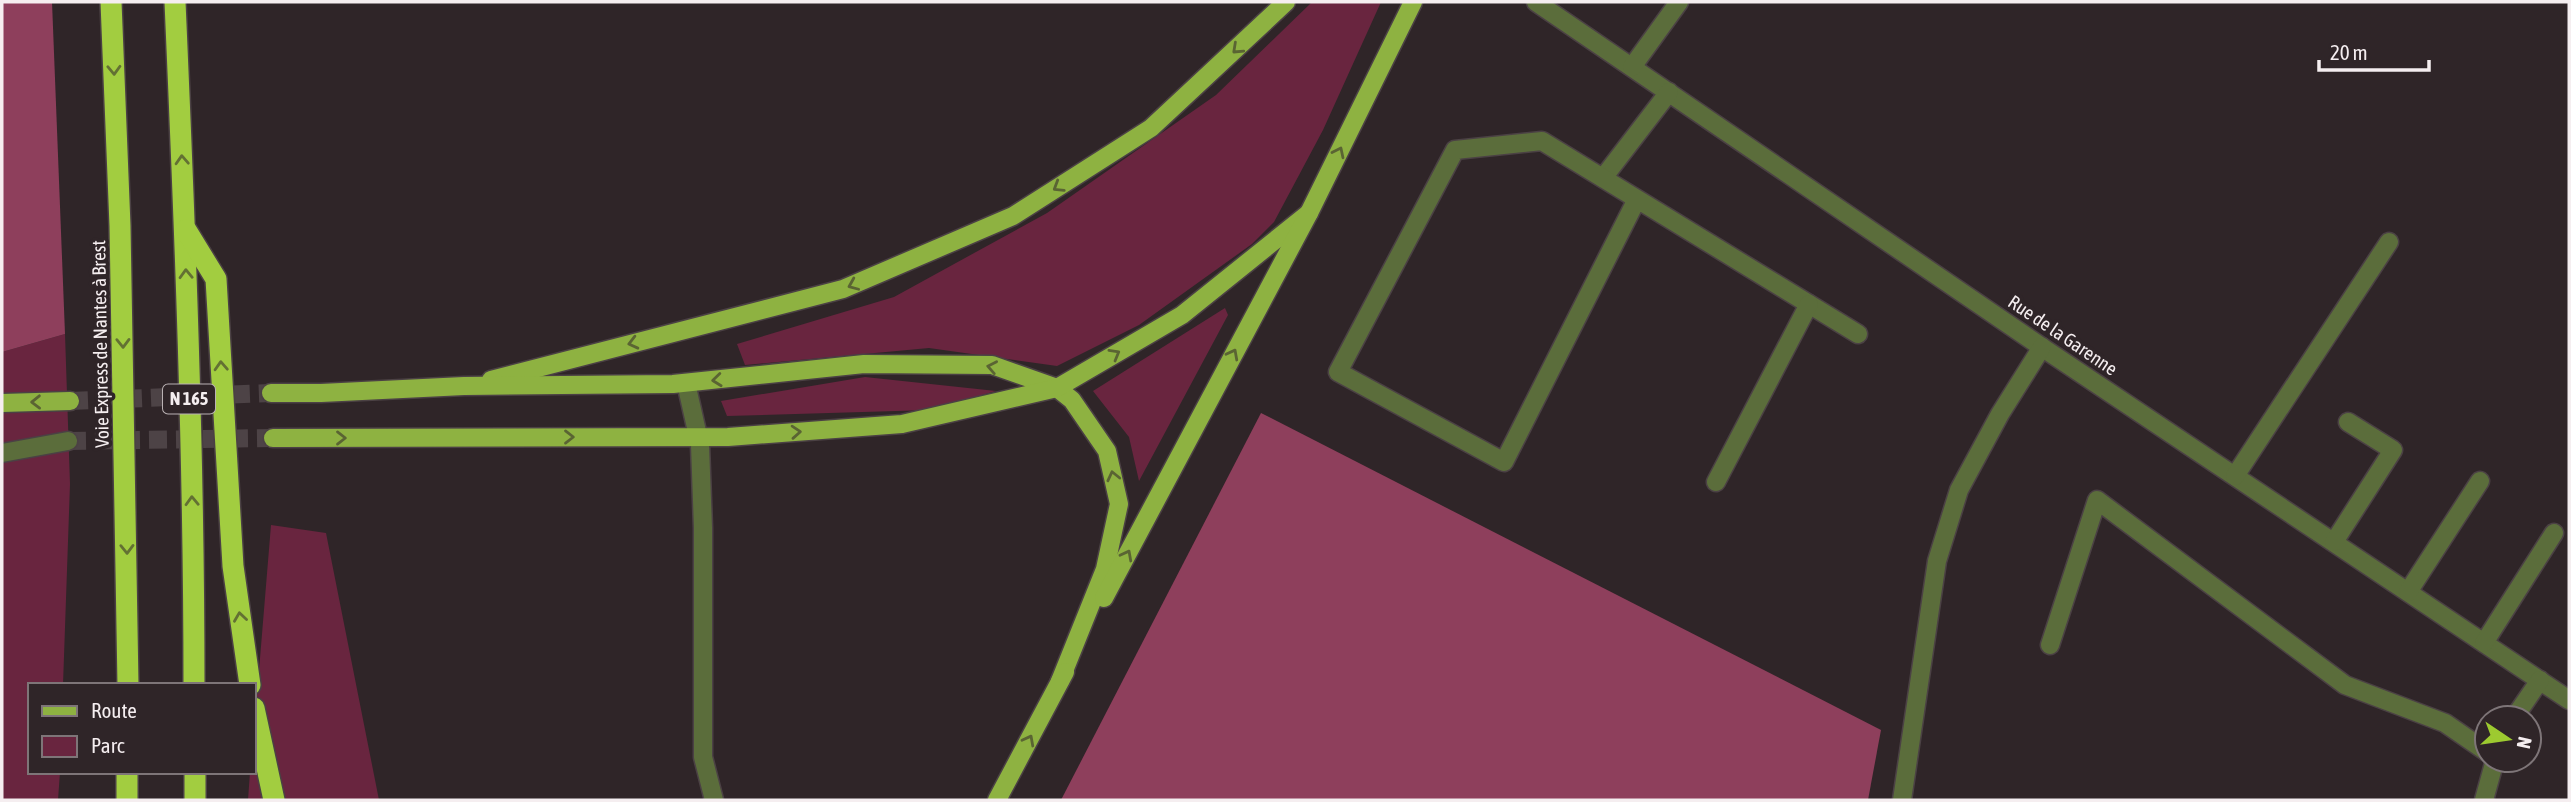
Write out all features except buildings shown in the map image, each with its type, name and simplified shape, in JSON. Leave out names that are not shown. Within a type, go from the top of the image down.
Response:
[{"type":"highway","name":"Voie Express de Nantes à Brest","points":[[111,2],[121,253],[128,683]]},
{"type":"highway","name":"N 165","points":[[175,2],[185,229],[194,570],[194,683]]},
{"type":"highway","points":[[185,229],[216,279],[233,566],[250,683]]},
{"type":"highway","points":[[256,717],[274,800]]},
{"type":"highway","points":[[127,774],[127,800]]},
{"type":"highway","points":[[195,774],[195,800]]},
{"type":"main road","points":[[464,387],[843,289],[1013,215],[1151,128],[1286,2]]},
{"type":"main road","points":[[997,800],[1309,213],[1413,2]]},
{"type":"main road","points":[[273,438],[728,437],[902,424],[1056,388],[1182,315],[1309,213]]},
{"type":"main road","points":[[271,393],[686,383],[864,364],[992,365],[1056,388],[1072,400],[1107,451],[1119,504],[1105,569],[1060,681]]},
{"type":"main road","points":[[2,403],[70,401]]},
{"type":"street","name":"Rue de la Garenne","points":[[1536,2],[2042,347],[2569,700]]},
{"type":"street","points":[[1632,67],[1679,2]]},
{"type":"street","points":[[1603,178],[1669,92]]},
{"type":"street","points":[[1637,199],[1504,462],[1338,372],[1455,150],[1542,141],[1810,304],[1858,334]]},
{"type":"street","points":[[2235,476],[2389,242]]},
{"type":"street","points":[[1716,482],[1810,304]]},
{"type":"street","points":[[1902,800],[1937,561],[1959,490],[2000,414],[2042,347]]},
{"type":"street","points":[[686,383],[699,437],[703,528],[703,757],[713,800]]},
{"type":"street","points":[[2334,542],[2393,450],[2348,422]]},
{"type":"street","points":[[2,453],[68,441]]},
{"type":"street","points":[[2408,592],[2480,481]]},
{"type":"street","points":[[2050,645],[2097,500],[2344,685],[2445,723],[2473,742]]},
{"type":"street","points":[[2484,643],[2554,533]]},
{"type":"street","points":[[2524,704],[2540,680]]},
{"type":"street","points":[[2484,800],[2491,774]]},
{"type":"green space","points":[[1312,2],[1381,2],[1323,130],[1274,222],[1252,244],[1139,325],[1057,366],[929,348],[745,365],[737,344],[894,297],[1047,213],[1216,95]]},
{"type":"green space","points":[[1225,308],[1228,315],[1139,481],[1129,437],[1093,391]]},
{"type":"green space","points":[[65,334],[70,484],[63,683],[28,683],[28,774],[60,774],[58,800],[2,800],[2,352]]},
{"type":"green space","points":[[865,377],[996,391],[930,410],[727,416],[721,401]]},
{"type":"green space","points":[[271,525],[326,533],[379,800],[248,800],[250,774],[256,774],[256,707]]},
{"type":"shaded area","points":[[2,2],[52,2],[65,334],[2,352]]},
{"type":"shaded area","points":[[1261,413],[1881,730],[1868,800],[1061,800]]},
{"type":"tunnel","points":[[70,401],[271,393]]},
{"type":"tunnel","points":[[68,441],[273,438]]}]
